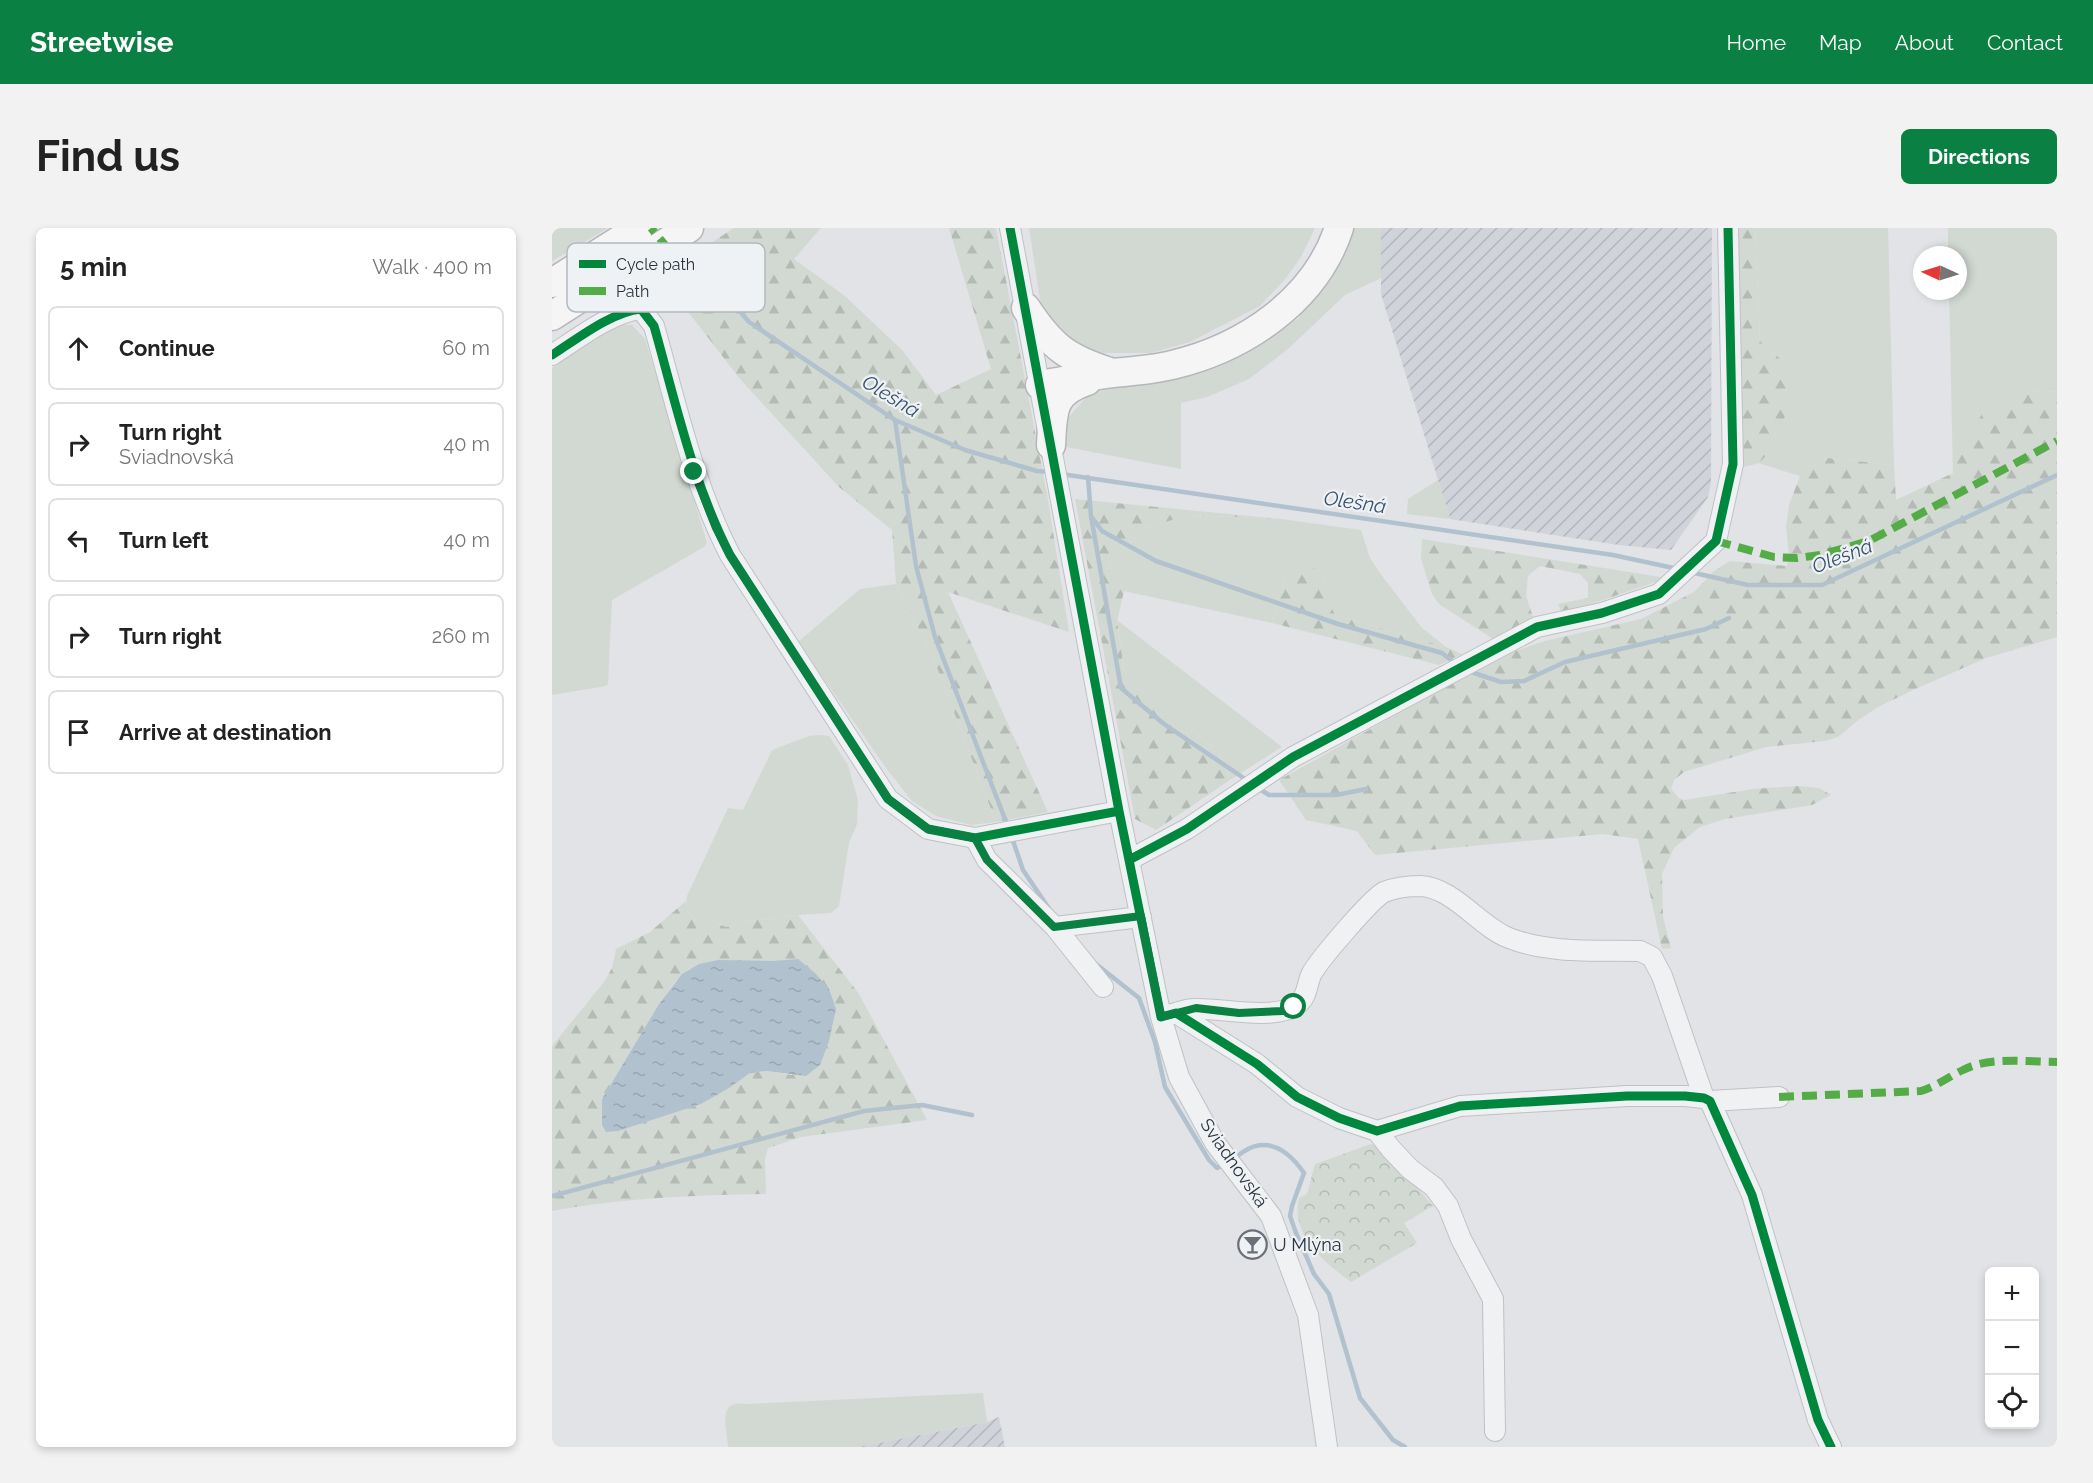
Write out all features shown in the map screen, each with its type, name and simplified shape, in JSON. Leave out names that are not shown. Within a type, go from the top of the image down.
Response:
[{"type":"highway","points":[[615,243],[639,228]]},
{"type":"highway","points":[[667,243],[689,228]]},
{"type":"highway","points":[[1040,384],[1172,365],[1201,357],[1229,345],[1283,311],[1305,288],[1325,261],[1339,228]]},
{"type":"highway","points":[[552,283],[567,274]]},
{"type":"highway","points":[[552,316],[567,307]]},
{"type":"highway","points":[[1026,308],[1042,332],[1061,351],[1086,364],[1112,373]]},
{"type":"highway","points":[[1051,445],[1053,409],[1063,393],[1079,384],[1112,373]]},
{"type":"street","name":"Sviadnovská","points":[[1010,228],[1119,811],[1141,916],[1169,1015],[1179,1077],[1215,1143],[1271,1216],[1308,1315],[1327,1447]]},
{"type":"street","points":[[1129,860],[1187,829],[1293,757],[1537,627],[1602,613],[1659,594],[1716,541],[1733,464],[1728,228]]},
{"type":"street","points":[[552,355],[625,312]]},
{"type":"street","points":[[644,312],[654,326],[694,472],[716,528],[730,555],[888,799],[928,829],[975,838],[1119,811]]},
{"type":"street","points":[[975,838],[987,860],[1061,927],[1102,987]]},
{"type":"street","points":[[1169,1015],[1196,1008],[1239,1013],[1283,1011],[1294,1007],[1305,996],[1312,974],[1368,905],[1386,891],[1406,887],[1427,887],[1447,896],[1508,938],[1549,948],[1640,951],[1652,957],[1662,976],[1707,1099],[1752,1195],[1818,1420],[1832,1447]]},
{"type":"street","points":[[1061,927],[1141,916]]},
{"type":"street","points":[[1169,1015],[1257,1064],[1297,1097],[1339,1118],[1377,1131],[1390,1149],[1410,1169],[1434,1187],[1448,1206],[1461,1239],[1493,1299],[1495,1431]]},
{"type":"street","points":[[1377,1131],[1460,1106],[1627,1096],[1707,1099],[1779,1097]]},
{"type":"shaded area","points":[[1381,228],[1712,228],[1711,484],[1708,497],[1671,550],[1619,545],[1450,519],[1381,294]]},
{"type":"shaded area","points":[[999,1417],[1005,1447],[857,1447],[987,1422]]},
{"type":"green space","points":[[552,228],[608,228],[583,243],[567,243],[567,252],[552,261]]},
{"type":"green space","points":[[734,228],[821,228],[794,259],[845,296],[903,351],[936,395],[991,369],[949,228],[996,228],[1047,494],[1069,632],[948,592],[1048,812],[996,822],[933,657],[896,584],[892,530],[839,487],[740,379],[688,312],[765,312],[765,243],[711,243]]},
{"type":"green space","points":[[1029,228],[1315,228],[1301,257],[1286,278],[1260,306],[1190,342],[1151,353],[1099,353],[1058,332],[1041,306]]},
{"type":"green space","points":[[1352,228],[1381,228],[1381,278],[1345,295],[1288,349],[1249,379],[1207,397],[1181,403],[1181,469],[1066,447],[1067,419],[1090,393],[1203,372],[1298,319],[1341,251]]},
{"type":"green space","points":[[1736,228],[1755,228],[1760,341],[1787,365],[1796,380],[1782,426],[1770,449],[1758,463],[1743,467]]},
{"type":"green space","points":[[1755,228],[1888,228],[1894,465],[1827,458],[1800,476],[1758,463],[1772,447],[1787,365],[1760,341]]},
{"type":"green space","points":[[1948,228],[2057,228],[2057,392],[2028,390],[1964,444],[1953,474],[1949,300],[1967,300],[1967,246],[1948,246]]},
{"type":"green space","points":[[622,324],[632,325],[645,339],[707,543],[704,547],[612,600],[608,684],[606,686],[552,695],[552,368],[590,339]]},
{"type":"green space","points":[[2028,390],[2057,392],[2057,637],[1986,658],[1911,691],[1878,707],[1838,737],[1825,741],[1766,747],[1684,772],[1674,780],[1671,789],[1684,800],[1753,789],[1798,786],[1819,788],[1831,795],[1812,805],[1725,819],[1700,827],[1674,848],[1662,874],[1663,917],[1671,948],[1662,949],[1638,839],[1603,834],[1375,855],[1357,831],[1306,820],[1279,780],[1503,655],[1545,641],[1641,619],[1694,592],[1714,571],[1730,561],[1787,566],[1789,555],[1786,527],[1789,505],[1800,476],[1827,458],[1894,465],[1896,500],[1953,473],[1964,444],[1982,414]]},
{"type":"green space","points":[[1438,480],[1450,519],[1407,514],[1408,499]]},
{"type":"green space","points":[[1075,499],[1281,519],[1189,515],[1145,528],[1109,564],[1124,591],[1117,621],[1124,670],[1131,685],[1165,706],[1219,752],[1230,780],[1156,830],[1135,819]]},
{"type":"green space","points":[[1189,515],[1281,519],[1361,530],[1370,558],[1382,576],[1422,628],[1446,647],[1335,615],[1328,602],[1324,577],[1311,566],[1285,576],[1272,623],[1124,591],[1109,564],[1145,528]]},
{"type":"green space","points":[[1422,539],[1667,578],[1562,614],[1558,604],[1588,598],[1588,583],[1580,574],[1540,566],[1528,576],[1526,596],[1534,620],[1493,639],[1439,604],[1432,594],[1421,559]]},
{"type":"green space","points":[[1296,566],[1311,566],[1322,573],[1327,583],[1327,598],[1335,615],[1446,647],[1462,654],[1439,665],[1272,623],[1285,576]]},
{"type":"green space","points":[[896,584],[933,657],[996,822],[971,825],[936,816],[912,801],[798,642],[860,589]]},
{"type":"green space","points":[[1117,620],[1282,747],[1230,780],[1219,752],[1165,706],[1131,685],[1124,670]]},
{"type":"green space","points":[[809,736],[829,736],[848,765],[858,800],[857,824],[849,843],[839,906],[831,913],[749,921],[726,927],[714,922],[697,922],[686,910],[687,896],[728,808],[743,810],[772,750]]},
{"type":"green space","points":[[686,901],[686,910],[697,922],[714,922],[726,927],[749,921],[798,915],[859,994],[927,1120],[801,1137],[768,1148],[765,1159],[766,1194],[659,1198],[552,1211],[552,1046],[604,982],[612,968],[616,949],[650,932]],"holes":[[[798,959],[792,1075],[767,1071],[750,1073],[701,1104],[675,1112],[603,1126],[602,1099],[659,1004],[675,982],[689,969]]]},
{"type":"green space","points":[[1371,1144],[1385,1150],[1433,1206],[1404,1223],[1417,1243],[1351,1282],[1330,1266],[1304,1236],[1298,1211],[1299,1198],[1307,1194],[1315,1164]]},
{"type":"green space","points":[[983,1393],[987,1422],[857,1447],[728,1447],[725,1416],[730,1406],[737,1404]]},
{"type":"water","points":[[798,959],[829,989],[836,1009],[829,1041],[820,1065],[806,1076],[767,1071],[750,1073],[701,1104],[618,1131],[606,1132],[602,1125],[602,1099],[659,1004],[682,974],[699,964],[718,960]]},
{"type":"waterway","name":"Olešná","points":[[740,312],[749,322],[895,420],[965,450],[1037,471],[1050,472]]},
{"type":"waterway","points":[[895,420],[916,566],[935,637],[1008,827]]},
{"type":"waterway","name":"Olešná","points":[[1061,474],[1613,555],[1678,569]]},
{"type":"waterway","name":"Olešná","points":[[1690,572],[1748,585],[1822,585],[2057,475]]},
{"type":"waterway","points":[[1088,477],[1091,516],[1121,688],[1164,724],[1248,781]]},
{"type":"waterway","points":[[1091,516],[1102,531],[1156,561],[1338,624],[1442,653],[1456,664]]},
{"type":"waterway","points":[[1468,671],[1501,682],[1524,681],[1565,662],[1706,629],[1729,618]]},
{"type":"waterway","points":[[1258,788],[1269,795],[1336,795],[1366,789]]},
{"type":"waterway","points":[[1011,835],[1023,870],[1050,910]]},
{"type":"waterway","points":[[1096,964],[1139,998],[1155,1042],[1165,1087],[1209,1160],[1217,1168],[1224,1164]]},
{"type":"waterway","points":[[552,1196],[864,1111],[922,1105],[972,1115]]},
{"type":"waterway","points":[[1234,1158],[1253,1147],[1271,1146],[1290,1156],[1304,1173],[1290,1216],[1296,1233],[1314,1274],[1329,1294],[1360,1398],[1393,1440],[1405,1447]]},
{"type":"marked path","points":[[651,228],[663,243]]},
{"type":"marked path","points":[[1716,541],[1774,557],[1797,558],[1820,555],[1869,541],[2057,441]]},
{"type":"marked path","points":[[1779,1097],[1921,1091],[1963,1070],[1985,1063],[1997,1061],[2057,1062]]},
{"type":"cycle path","points":[[1010,228],[1119,811],[1161,1017],[1176,1013],[1257,1064],[1297,1097],[1339,1118],[1377,1131],[1460,1106],[1627,1096],[1685,1096],[1710,1101],[1752,1195],[1818,1420],[1831,1447]]},
{"type":"cycle path","points":[[1129,860],[1187,829],[1293,757],[1537,627],[1602,613],[1659,594],[1716,541],[1733,464],[1728,228]]},
{"type":"cycle path","points":[[552,355],[595,327],[627,312]]},
{"type":"cycle path","points":[[643,312],[654,326],[695,471],[730,555],[888,799],[928,829],[975,838],[1119,811]]},
{"type":"place","name":"U Mlýna","points":[[1252,1245]]},
{"type":"route","points":[[694,472],[716,528],[730,555],[888,799],[928,829],[975,838],[987,860],[1054,927],[1141,916],[1161,1017],[1196,1008],[1239,1013],[1283,1011],[1294,1007]]}]
